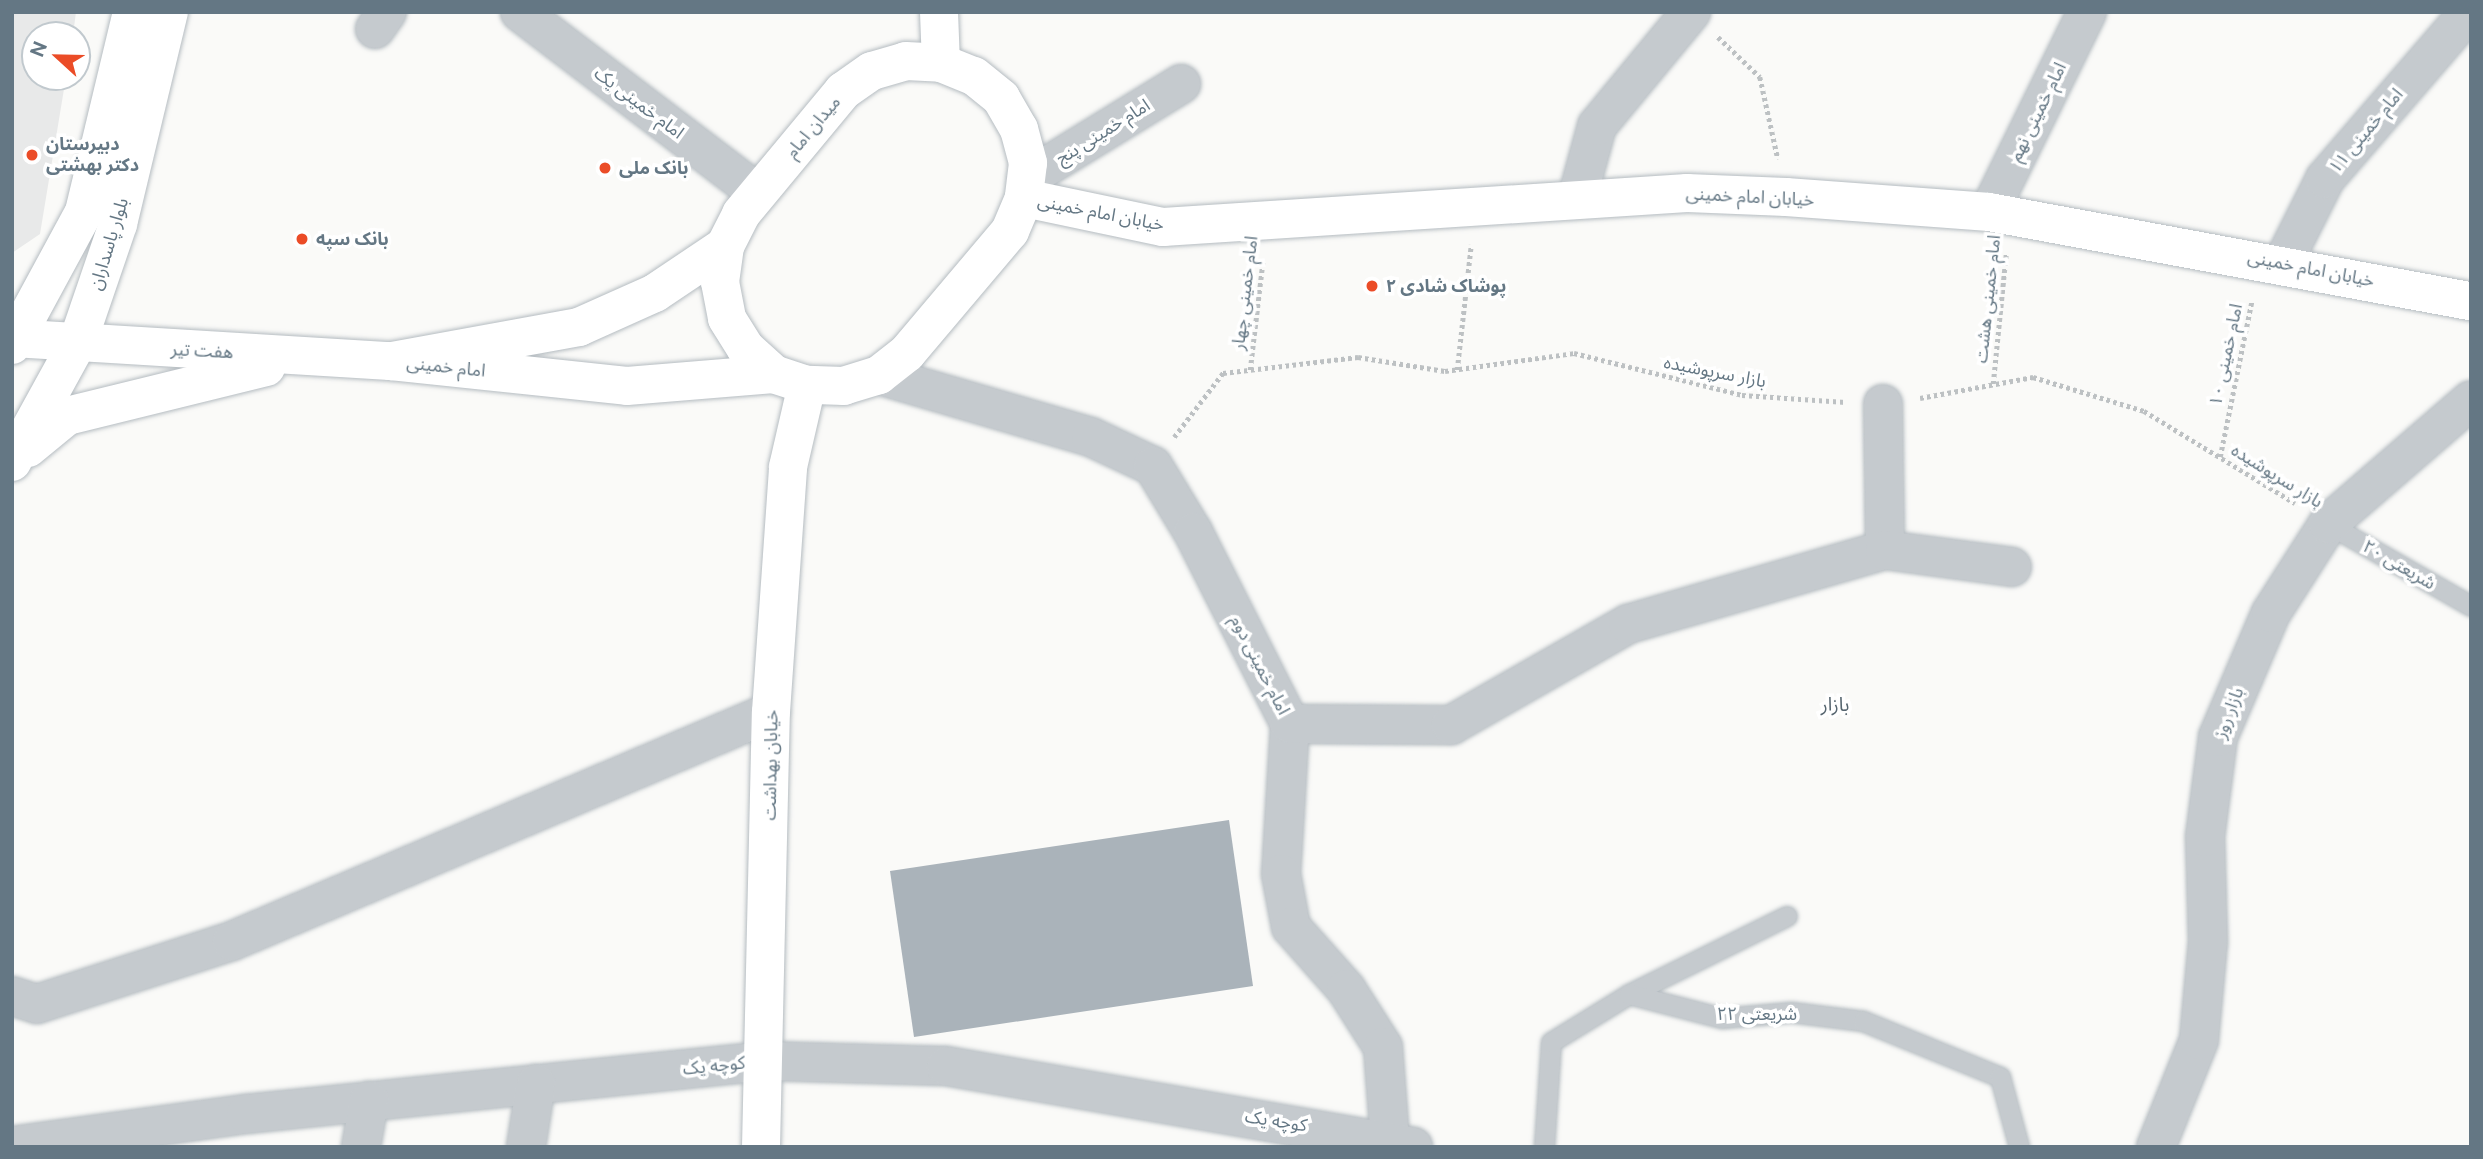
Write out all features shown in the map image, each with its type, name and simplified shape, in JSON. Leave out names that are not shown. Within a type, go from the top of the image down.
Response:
[{"type":"main road","name":"بلوار پاسداران","points":[[14,340],[84,212],[132,12]]},
{"type":"main road","name":"بلوار پاسداران","points":[[13,461],[77,344],[118,224],[169,12]]},
{"type":"main road","points":[[939,12],[941,63]]},
{"type":"main road","name":"میدان امام","points":[[791,380],[746,349],[727,318],[720,282],[724,246],[758,193],[843,91],[872,71],[906,61],[941,63],[974,76],[1001,98],[1019,129],[1025,189]]},
{"type":"main road","points":[[791,380],[844,386],[878,375],[907,353],[1010,231],[1025,189]]},
{"type":"main road","name":"خیابان امام خمینی","points":[[1025,189],[1163,227],[1688,193],[1786,197],[1999,214],[2272,261],[2471,301]]},
{"type":"main road","name":"امام خمینی","points":[[391,361],[579,327],[655,293],[724,246]]},
{"type":"main road","name":"هفت تیر","points":[[14,340],[391,361]]},
{"type":"main road","points":[[13,461],[67,416],[306,357]]},
{"type":"main road","name":"امام خمینی","points":[[391,361],[627,386],[791,380]]},
{"type":"main road","name":"خیابان بهداشت","points":[[761,1147],[766,1061],[771,712],[788,467],[791,380]]},
{"type":"street","name":"امام خمینی یک","points":[[520,12],[758,193]]},
{"type":"street","name":"امام خمینی نهم","points":[[1999,214],[2087,12]]},
{"type":"street","name":"امام خمینی ۱۱","points":[[2272,261],[2325,179],[2469,12]]},
{"type":"street","points":[[1577,199],[1597,126],[1691,13]]},
{"type":"street","name":"امام خمینی پنج","points":[[1025,189],[1181,84]]},
{"type":"street","points":[[878,375],[1091,437],[1153,466]]},
{"type":"street","name":"بازار روز","points":[[2157,1147],[2199,1040],[2208,942],[2205,837],[2218,737],[2271,613],[2328,524],[2471,400]]},
{"type":"street","points":[[1883,404],[1885,550]]},
{"type":"street","name":"امام خمینی دوم","points":[[1153,466],[1193,532],[1290,724],[1281,874],[1291,927],[1346,989],[1383,1047],[1402,1143]]},
{"type":"street","points":[[1290,724],[1451,726],[1628,624],[1885,550],[2012,567]]},
{"type":"street","points":[[12,996],[37,1004],[232,941],[771,712]]},
{"type":"street","name":"کوچه یک","points":[[12,1146],[369,1101],[766,1061],[946,1066],[1402,1143]]},
{"type":"street","points":[[526,1147],[536,1084]]},
{"type":"street","points":[[361,1147],[369,1101]]},
{"type":"lane","name":"شریعتی ۲۰","points":[[2328,524],[2471,606]]},
{"type":"lane","points":[[1544,1147],[1551,1042],[1629,994],[1787,916]]},
{"type":"lane","name":"شریعتی ۲۲","points":[[1629,994],[1722,1018],[1791,1012],[1863,1021],[2000,1077],[2019,1147]]},
{"type":"path","points":[[1691,13],[1760,77],[1786,197]]},
{"type":"path","points":[[1457,370],[1476,206]]},
{"type":"path","name":"امام خمینی هشت","points":[[1993,384],[1999,214]]},
{"type":"path","name":"امام خمینی چهار","points":[[1250,370],[1268,220]]},
{"type":"path","name":"امام خمینی ۱۰","points":[[2220,457],[2272,261]]},
{"type":"path","name":"بازار سرپوشیده","points":[[1153,466],[1223,373],[1358,357],[1457,370],[1574,353],[1742,395],[1883,404],[2033,377],[2144,411],[2328,524]]},
{"type":"shaded area","name":"دبیرستان دکتر بهشتی","points":[[12,12],[76,12],[75,21],[21,21],[21,91],[64,91],[40,234],[12,253]]},
{"type":"building","points":[[1229,820],[1253,986],[914,1037],[890,871]]},
{"type":"place","name":"دبیرستان دکتر بهشتی","points":[[32,155]]},
{"type":"place","name":"بانک ملی","points":[[605,168]]},
{"type":"place","name":"بانک سپه","points":[[302,239]]},
{"type":"place","name":"پوشاک شادی ۲","points":[[1372,286]]},
{"type":"district","name":"بازار","points":[[1835,705]]}]
